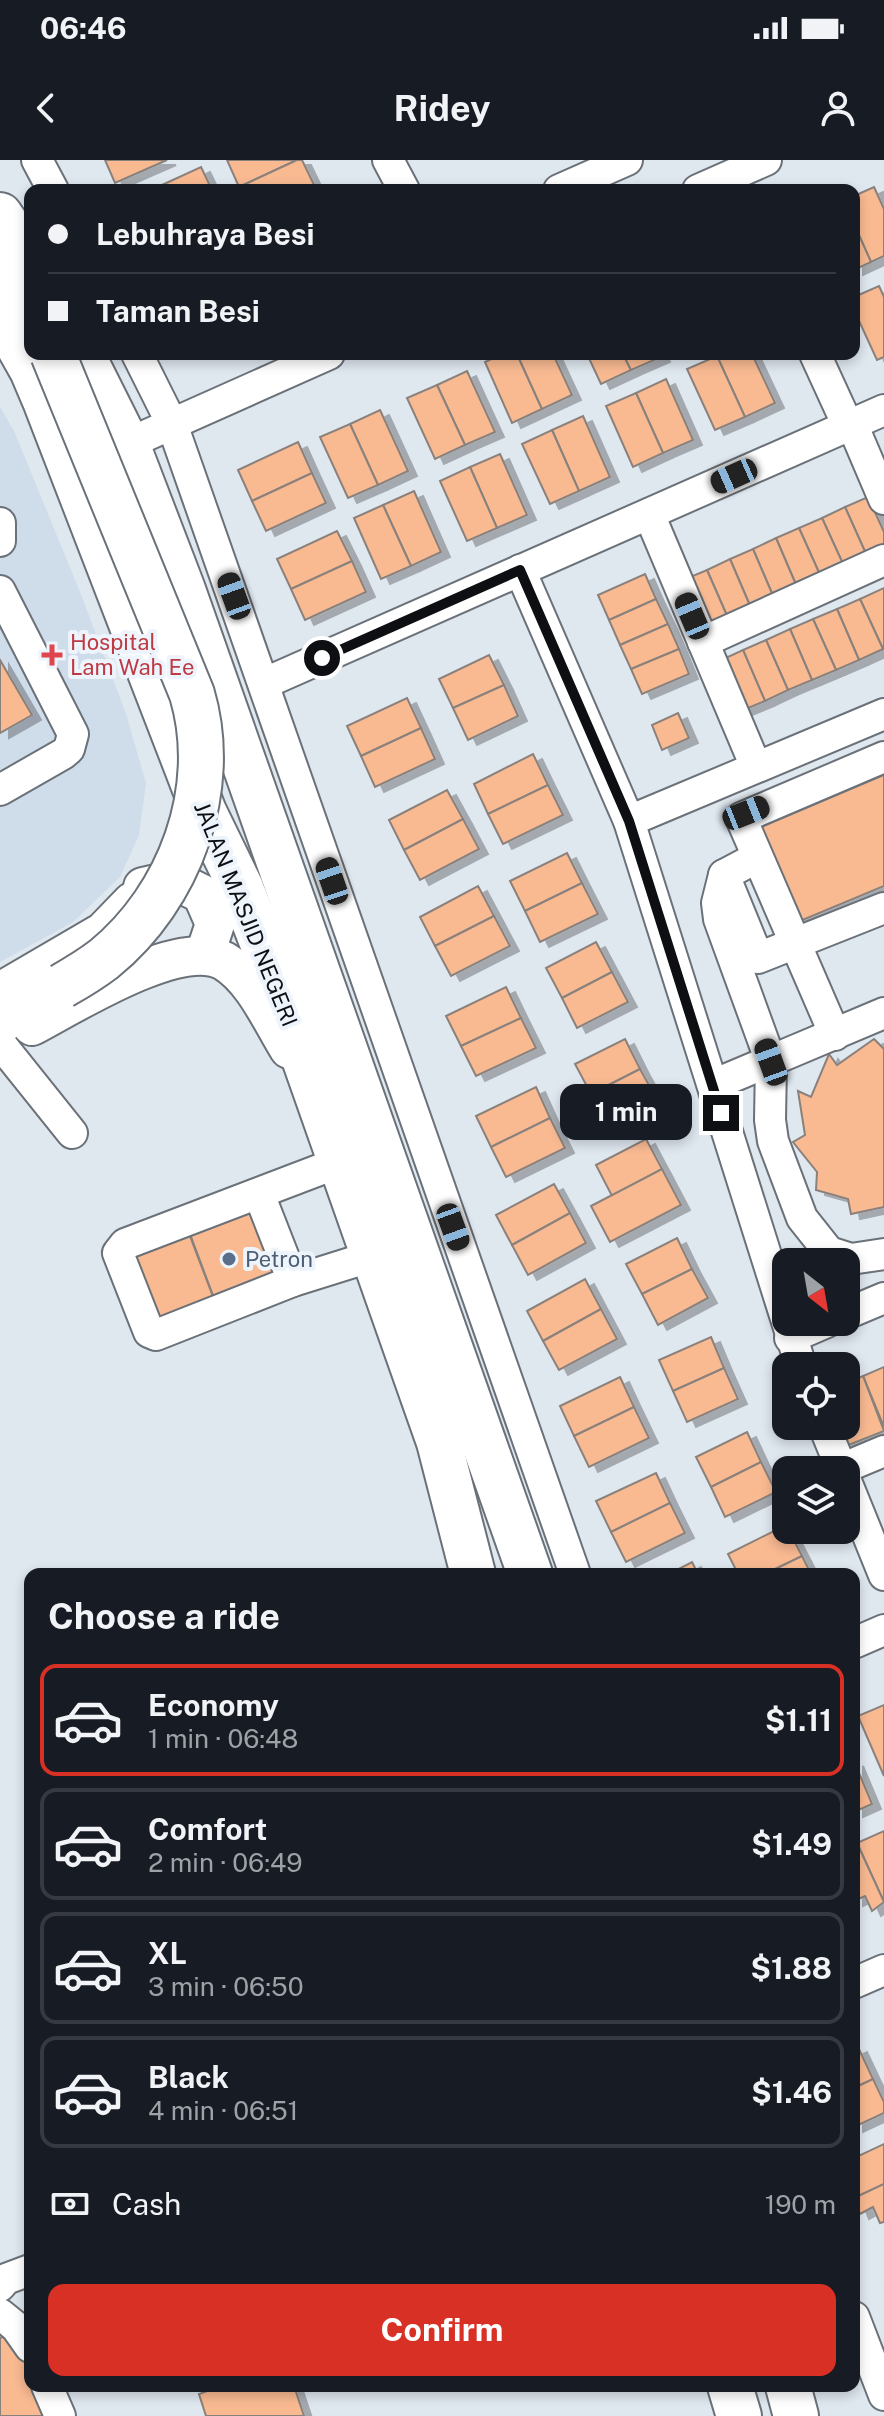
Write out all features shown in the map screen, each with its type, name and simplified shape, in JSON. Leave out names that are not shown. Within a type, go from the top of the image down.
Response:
[{"type":"highway","points":[[0,215],[24,250]]},
{"type":"highway","points":[[0,260],[24,300]]},
{"type":"highway","name":"JALAN MASJID NEGERI","points":[[0,313],[24,356]]},
{"type":"highway","name":"JALAN MASJID NEGERI","points":[[26,360],[183,755],[264,947],[313,1089],[376,1255],[439,1442],[468,1568]]},
{"type":"highway","points":[[0,1021],[103,960],[143,918],[179,857],[201,787],[198,715],[192,694],[55,360]]},
{"type":"highway","name":"JALAN MASJID NEGERI","points":[[85,360],[127,444],[279,859],[397,1204],[528,1568]]},
{"type":"highway","points":[[732,2392],[739,2416]]},
{"type":"highway","points":[[790,2392],[796,2416]]},
{"type":"main road","points":[[0,992],[103,932],[142,887],[169,836],[176,814],[183,755]]},
{"type":"main road","points":[[142,887],[174,880],[202,894],[215,924],[205,954]]},
{"type":"main road","points":[[0,1043],[131,975],[205,954],[223,961],[246,980],[313,1089]]},
{"type":"street","points":[[37,160],[50,184]]},
{"type":"street","points":[[388,160],[401,184]]},
{"type":"street","points":[[573,184],[627,160]]},
{"type":"street","points":[[738,182],[766,160]]},
{"type":"street","points":[[140,360],[172,424],[265,683],[573,1568]]},
{"type":"street","points":[[127,444],[316,360]]},
{"type":"street","points":[[818,360],[884,499]]},
{"type":"street","points":[[265,683],[884,410]]},
{"type":"street","points":[[649,514],[756,767]]},
{"type":"street","points":[[0,523],[0,541]]},
{"type":"street","points":[[703,642],[884,560]]},
{"type":"street","points":[[520,570],[629,821],[796,1352]]},
{"type":"street","points":[[0,591],[73,734],[69,749],[63,754],[0,790]]},
{"type":"street","points":[[629,821],[884,714]]},
{"type":"street","points":[[835,1035],[741,818],[746,813],[884,757]]},
{"type":"street","points":[[756,858],[724,875],[717,903],[719,919],[771,1062],[770,1120],[773,1141],[802,1218],[829,1252],[851,1259],[884,1254]]},
{"type":"street","points":[[724,875],[758,958],[795,940],[884,908]]},
{"type":"street","points":[[713,1085],[884,1013]]},
{"type":"street","points":[[0,1043],[72,1133]]},
{"type":"street","points":[[340,1162],[125,1244],[118,1253],[149,1332],[156,1335],[293,1281],[376,1255]]},
{"type":"street","points":[[259,1194],[293,1281]]},
{"type":"street","points":[[860,1308],[884,1298]]},
{"type":"street","points":[[790,1338],[795,1336]]},
{"type":"street","points":[[860,1464],[884,1451]]},
{"type":"street","points":[[860,1515],[884,1575]]},
{"type":"street","points":[[860,1640],[884,1630]]},
{"type":"street","points":[[0,2286],[6,2279],[24,2272]]},
{"type":"street","points":[[0,2314],[24,2338]]},
{"type":"street","points":[[860,2333],[884,2395]]},
{"type":"street","points":[[50,2392],[60,2416]]},
{"type":"shaded area","name":"Hospital Lam Wah Ee","points":[[0,407],[14,431],[82,597],[126,714],[146,783],[139,835],[120,877],[73,922],[0,962]]},
{"type":"building","points":[[105,160],[167,160],[115,183]]},
{"type":"building","points":[[227,160],[297,160],[245,184],[238,184]]},
{"type":"building","points":[[302,160],[314,184],[245,184]]},
{"type":"building","points":[[201,167],[209,184],[164,184]]},
{"type":"building","points":[[874,187],[884,209],[884,256],[871,262],[860,237],[860,193]]},
{"type":"building","points":[[860,237],[871,262],[860,267]]},
{"type":"building","points":[[879,286],[884,297],[884,357],[877,360],[860,323],[860,294]]},
{"type":"building","points":[[520,360],[542,409],[512,423],[485,362]]},
{"type":"building","points":[[520,360],[556,360],[572,395],[542,409]]},
{"type":"building","points":[[590,360],[626,360],[631,370],[601,384]]},
{"type":"building","points":[[626,360],[654,360],[631,370]]},
{"type":"building","points":[[708,360],[719,360],[745,417],[715,430],[687,369]]},
{"type":"building","points":[[719,360],[755,360],[775,403],[745,417]]},
{"type":"building","points":[[467,371],[495,432],[465,445],[437,385]]},
{"type":"building","points":[[666,379],[693,440],[663,453],[636,393]]},
{"type":"building","points":[[437,385],[465,445],[435,459],[407,398]]},
{"type":"building","points":[[636,393],[663,453],[633,467],[606,406]]},
{"type":"building","points":[[380,410],[408,471],[378,485],[350,424]]},
{"type":"building","points":[[583,416],[610,477],[579,491],[552,430]]},
{"type":"building","points":[[350,424],[378,485],[348,498],[320,437]]},
{"type":"building","points":[[552,430],[579,491],[550,504],[522,444]]},
{"type":"building","points":[[298,442],[312,473],[252,501],[238,470]]},
{"type":"building","points":[[500,454],[527,515],[497,528],[470,467]]},
{"type":"building","points":[[470,467],[497,528],[467,541],[440,481]]},
{"type":"building","points":[[312,473],[326,503],[266,531],[252,501]]},
{"type":"building","points":[[414,491],[441,552],[411,566],[383,505]]},
{"type":"building","points":[[868,497],[884,532],[884,548],[867,556],[845,507]]},
{"type":"building","points":[[383,505],[411,566],[381,579],[354,518]]},
{"type":"building","points":[[845,507],[867,556],[844,566],[822,518]]},
{"type":"building","points":[[822,518],[844,566],[821,577],[799,528]]},
{"type":"building","points":[[799,528],[821,577],[797,587],[776,538]]},
{"type":"building","points":[[337,531],[352,561],[291,589],[277,559]]},
{"type":"building","points":[[776,538],[797,587],[774,598],[753,549]]},
{"type":"building","points":[[753,549],[774,598],[751,608],[730,559]]},
{"type":"building","points":[[730,559],[751,608],[728,618],[707,570]]},
{"type":"building","points":[[352,561],[366,592],[305,620],[291,589]]},
{"type":"building","points":[[707,570],[728,618],[705,628],[683,580]]},
{"type":"building","points":[[645,574],[656,599],[609,620],[598,595]]},
{"type":"building","points":[[884,588],[884,648],[883,649],[860,599]]},
{"type":"building","points":[[656,599],[668,624],[620,645],[609,620]]},
{"type":"building","points":[[860,599],[883,649],[859,660],[837,609]]},
{"type":"building","points":[[837,609],[859,660],[836,670],[813,619]]},
{"type":"building","points":[[813,619],[836,670],[812,680],[790,629]]},
{"type":"building","points":[[668,624],[679,649],[631,669],[620,645]]},
{"type":"building","points":[[790,629],[812,680],[788,690],[766,640]]},
{"type":"building","points":[[766,640],[788,690],[765,701],[743,650]]},
{"type":"building","points":[[679,649],[689,674],[642,694],[631,669]]},
{"type":"building","points":[[743,650],[765,701],[741,711],[719,661]]},
{"type":"building","points":[[489,655],[504,685],[453,708],[439,679]]},
{"type":"building","points":[[0,660],[32,715],[0,733]]},
{"type":"building","points":[[504,685],[518,716],[468,740],[453,708]]},
{"type":"building","points":[[407,698],[421,728],[361,756],[347,726]]},
{"type":"building","points":[[678,713],[689,738],[662,750],[652,725]]},
{"type":"building","points":[[421,728],[435,759],[375,787],[361,756]]},
{"type":"building","points":[[533,754],[548,785],[488,814],[474,784]]},
{"type":"building","points":[[884,775],[884,886],[793,924],[754,830]]},
{"type":"building","points":[[548,785],[563,815],[503,844],[488,814]]},
{"type":"building","points":[[447,790],[463,819],[404,850],[389,820]]},
{"type":"building","points":[[463,819],[479,849],[420,880],[404,850]]},
{"type":"building","points":[[567,853],[582,883],[525,911],[510,881]]},
{"type":"building","points":[[582,883],[598,914],[540,942],[525,911]]},
{"type":"building","points":[[478,886],[494,916],[435,946],[420,917]]},
{"type":"building","points":[[494,916],[510,946],[451,976],[435,946]]},
{"type":"building","points":[[596,942],[612,972],[562,998],[546,968]]},
{"type":"building","points":[[612,972],[628,1002],[577,1028],[562,998]]},
{"type":"building","points":[[506,987],[521,1018],[461,1046],[446,1016]]},
{"type":"building","points":[[521,1018],[536,1048],[476,1076],[461,1046]]},
{"type":"building","points":[[625,1039],[640,1069],[591,1094],[575,1064]]},
{"type":"building","points":[[874,1039],[884,1049],[884,1207],[851,1214],[848,1199],[816,1190],[817,1172],[793,1142],[805,1135],[798,1091],[811,1097],[829,1054],[837,1065]]},
{"type":"building","points":[[640,1069],[656,1098],[606,1125],[591,1094]]},
{"type":"building","points":[[536,1087],[550,1118],[491,1147],[476,1116]]},
{"type":"building","points":[[550,1118],[565,1148],[506,1177],[491,1147]]},
{"type":"building","points":[[646,1139],[662,1169],[612,1196],[596,1165]]},
{"type":"building","points":[[662,1169],[681,1205],[610,1242],[591,1206]]},
{"type":"building","points":[[554,1184],[570,1213],[512,1245],[496,1215]]},
{"type":"building","points":[[250,1211],[277,1278],[215,1301],[190,1234]]},
{"type":"building","points":[[570,1213],[586,1243],[528,1275],[512,1245]]},
{"type":"building","points":[[188,1231],[217,1307],[157,1330],[128,1254]]},
{"type":"building","points":[[677,1238],[692,1269],[642,1294],[626,1264]]},
{"type":"building","points":[[692,1269],[708,1298],[658,1325],[642,1294]]},
{"type":"building","points":[[585,1279],[601,1309],[543,1341],[527,1311]]},
{"type":"building","points":[[601,1309],[617,1339],[559,1370],[543,1341]]},
{"type":"building","points":[[711,1337],[724,1368],[673,1391],[659,1360]]},
{"type":"building","points":[[884,1367],[884,1427],[863,1376]]},
{"type":"building","points":[[724,1368],[738,1399],[687,1422],[673,1391]]},
{"type":"building","points":[[863,1376],[884,1431],[846,1446],[843,1440],[860,1440],[860,1377]]},
{"type":"building","points":[[620,1377],[634,1407],[574,1436],[560,1406]]},
{"type":"building","points":[[634,1407],[649,1438],[589,1467],[574,1436]]},
{"type":"building","points":[[747,1432],[761,1462],[711,1487],[696,1457]]},
{"type":"building","points":[[761,1462],[772,1484],[772,1494],[725,1517],[711,1487]]},
{"type":"building","points":[[656,1473],[670,1503],[611,1532],[596,1501]]},
{"type":"building","points":[[670,1503],[685,1533],[626,1562],[611,1532]]},
{"type":"building","points":[[772,1532],[772,1544],[796,1544],[802,1556],[777,1568],[735,1568],[728,1554]]},
{"type":"building","points":[[802,1556],[808,1568],[777,1568]]},
{"type":"building","points":[[692,1562],[695,1568],[680,1568]]},
{"type":"building","points":[[884,1705],[884,1776],[860,1721],[860,1715]]},
{"type":"building","points":[[860,1775],[872,1804],[860,1809]]},
{"type":"building","points":[[884,1831],[884,1902],[860,1850],[860,1842]]},
{"type":"building","points":[[860,1850],[884,1902],[872,1911],[865,1896],[860,1898]]},
{"type":"building","points":[[860,2051],[873,2079],[860,2085]]},
{"type":"building","points":[[873,2079],[884,2102],[884,2113],[860,2124],[860,2085]]},
{"type":"building","points":[[884,2144],[884,2184],[860,2195],[860,2155]]},
{"type":"building","points":[[884,2184],[884,2222],[880,2223],[873,2207],[860,2214],[860,2195]]},
{"type":"building","points":[[5,2336],[18,2341],[24,2355],[24,2392],[40,2392],[50,2416],[0,2416],[0,2338]]},
{"type":"building","points":[[296,2392],[304,2416],[206,2416],[199,2394]]},
{"type":"place","name":"Hospital Lam Wah Ee","points":[[52,655]]},
{"type":"place","name":"Petron","points":[[229,1259]]},
{"type":"route","points":[[322,658],[520,570],[598,743],[629,821],[721,1113]]}]
